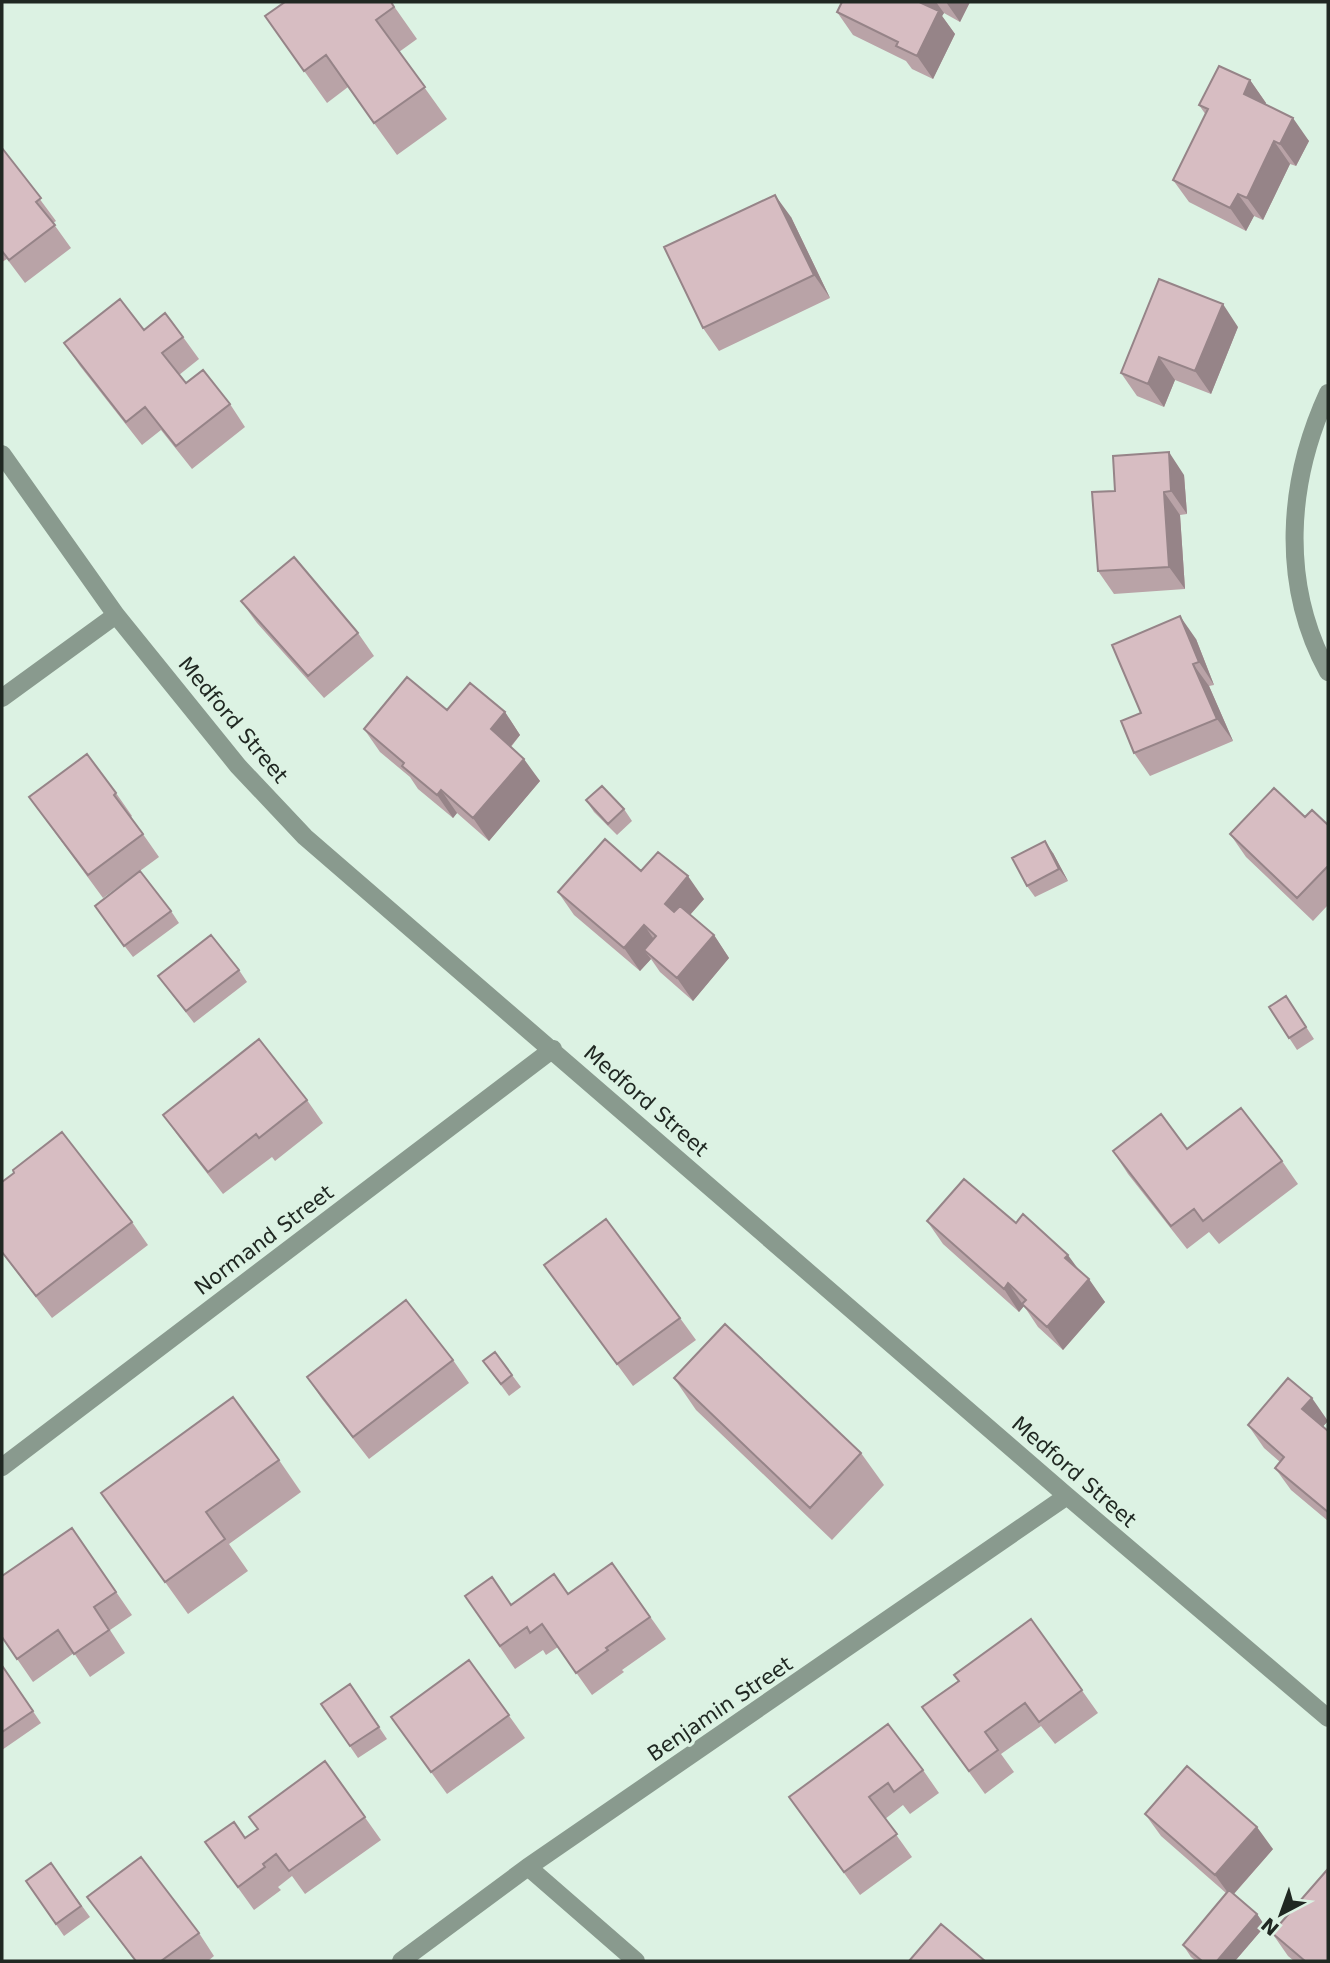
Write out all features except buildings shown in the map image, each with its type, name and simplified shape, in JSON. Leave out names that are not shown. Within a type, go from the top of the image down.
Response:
[{"type":"street","points":[[1328,393],[1317,418],[1299,480],[1293,545],[1302,609],[1328,672]]},
{"type":"street","name":"Medford Street","points":[[2,454],[116,615],[238,766],[305,836],[1067,1496],[1328,1718]]},
{"type":"street","points":[[2,698],[116,615]]},
{"type":"street","name":"Normand Street","points":[[2,1467],[553,1049]]},
{"type":"street","name":"Benjamin Street","points":[[401,1961],[528,1867],[1067,1496]]},
{"type":"street","points":[[528,1867],[636,1961]]}]
